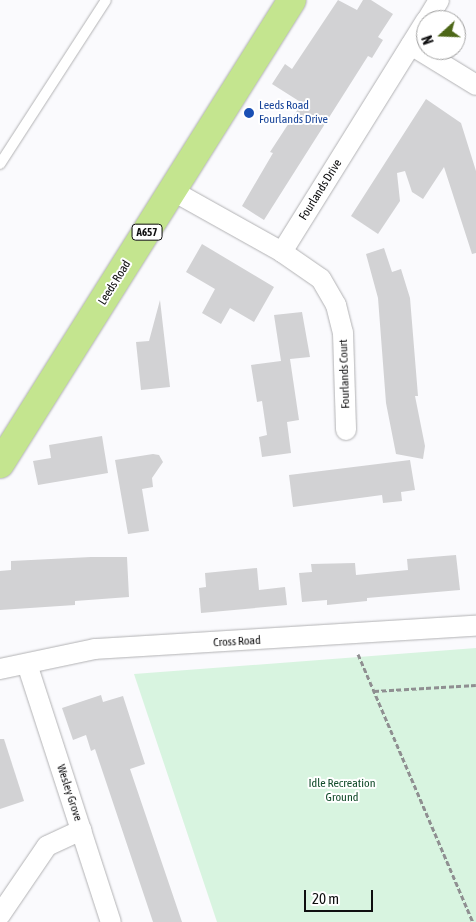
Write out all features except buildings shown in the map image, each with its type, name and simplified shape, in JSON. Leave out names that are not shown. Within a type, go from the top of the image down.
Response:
[{"type":"main road","name":"Leeds Road","points":[[0,464],[292,0]]},
{"type":"street","name":"Fourlands Drive","points":[[282,252],[416,37]]},
{"type":"street","points":[[411,45],[476,85]]},
{"type":"street","points":[[173,191],[282,252]]},
{"type":"street","name":"Fourlands Court","points":[[282,252],[321,279],[336,306],[343,332],[346,430]]},
{"type":"street","name":"Cross Road","points":[[0,669],[95,649],[350,636],[476,626]]},
{"type":"street","name":"Wesley Grove","points":[[26,664],[111,922]]},
{"type":"street","points":[[0,915],[48,846],[81,830]]},
{"type":"lane","points":[[0,164],[106,0]]},
{"type":"path","points":[[350,636],[473,922]]},
{"type":"path","points":[[374,691],[476,685]]},
{"type":"green space","name":"Idle Recreation Ground","points":[[476,648],[476,922],[217,922],[134,674]]},
{"type":"place","name":"Leeds Road Fourlands Drive","points":[[249,113]]}]
